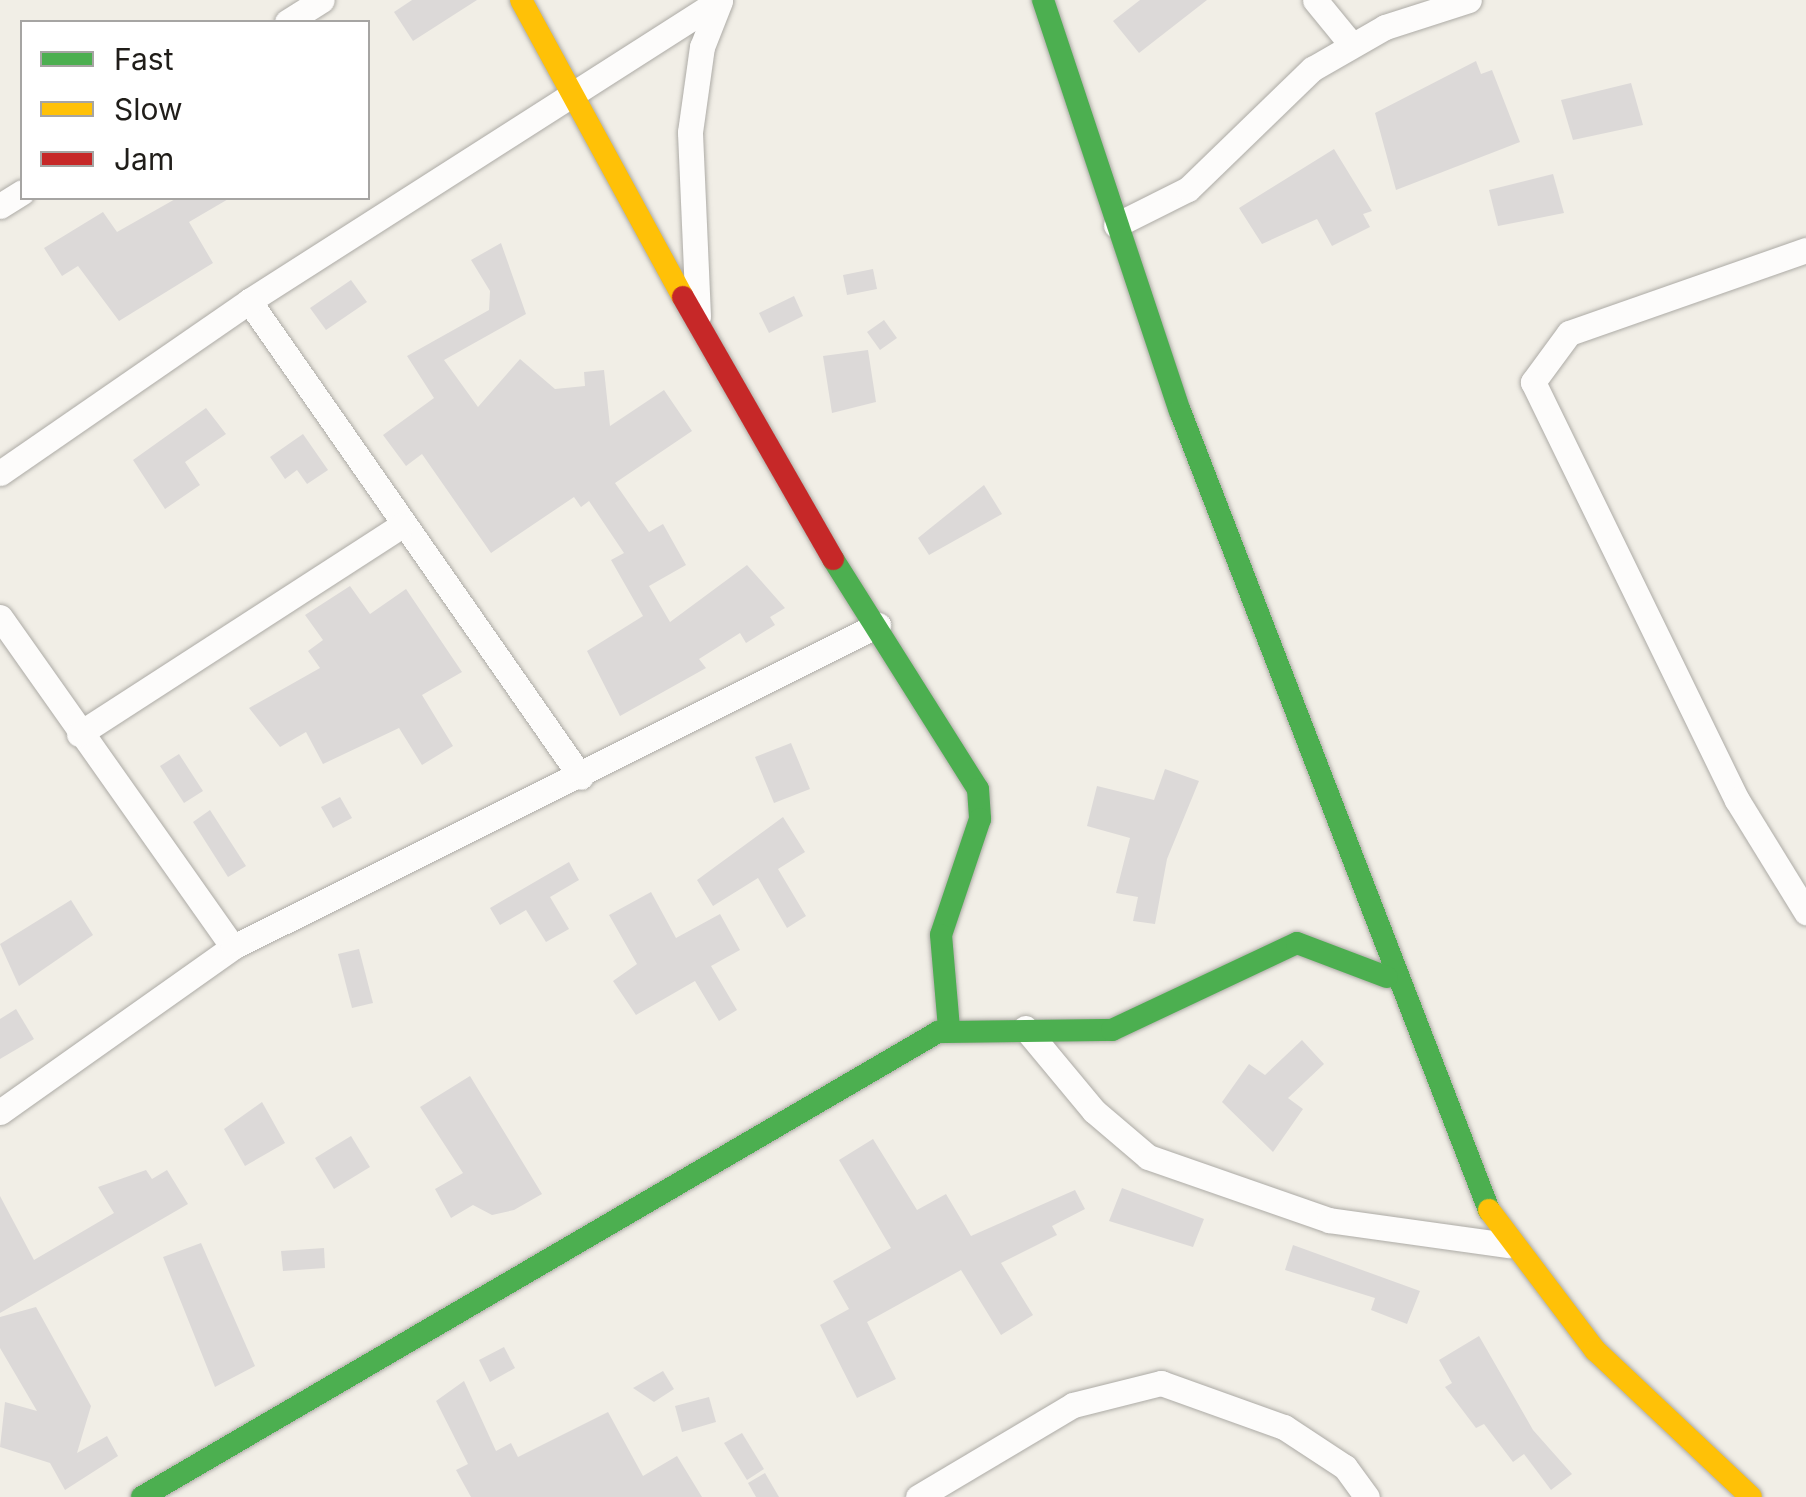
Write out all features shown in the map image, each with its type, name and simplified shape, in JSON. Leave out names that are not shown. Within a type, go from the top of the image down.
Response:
[{"type":"street","points":[[289,20],[322,0]]},
{"type":"street","points":[[522,0],[576,92],[699,329],[982,805],[940,935],[949,1028]]},
{"type":"street","points":[[0,473],[249,301],[720,0]]},
{"type":"street","points":[[699,329],[690,132],[702,47],[720,0]]},
{"type":"street","points":[[1044,0],[1116,225],[1387,977],[1508,1245],[1595,1350],[1751,1497]]},
{"type":"street","points":[[1316,0],[1351,44]]},
{"type":"street","points":[[1116,225],[1188,190],[1259,114],[1351,44],[1469,0]]},
{"type":"street","points":[[1806,250],[1569,333],[1533,382],[1728,782],[1806,912]]},
{"type":"street","points":[[249,301],[401,526],[581,777]]},
{"type":"street","points":[[78,734],[401,526]]},
{"type":"street","points":[[0,617],[78,734],[233,947]]},
{"type":"street","points":[[0,1112],[233,947],[581,777],[878,625]]},
{"type":"street","points":[[142,1497],[949,1028],[1132,1025],[1255,955],[1297,943],[1387,977]]},
{"type":"street","points":[[1025,1028],[1094,1112],[1148,1156],[1329,1220],[1508,1245]]},
{"type":"street","points":[[918,1497],[1073,1404],[1161,1382],[1284,1428],[1344,1467],[1367,1497]]},
{"type":"building","points":[[412,0],[477,0],[413,41],[394,12]]},
{"type":"building","points":[[1140,0],[1207,0],[1139,53],[1113,21]]},
{"type":"building","points":[[1476,61],[1481,74],[1492,70],[1520,142],[1396,190],[1375,113]]},
{"type":"building","points":[[1631,83],[1643,125],[1573,140],[1561,100]]},
{"type":"building","points":[[1334,149],[1372,211],[1363,214],[1370,227],[1332,246],[1317,219],[1262,244],[1239,208]]},
{"type":"building","points":[[1553,174],[1564,213],[1498,226],[1489,190]]},
{"type":"building","points":[[173,200],[227,200],[189,222],[213,263],[119,321],[78,266],[62,276],[44,248],[103,212],[117,232]]},
{"type":"building","points":[[501,243],[526,314],[444,360],[478,407],[520,359],[555,389],[585,386],[584,372],[604,370],[610,426],[664,390],[692,431],[615,483],[649,532],[663,524],[686,565],[649,586],[670,622],[747,565],[785,608],[770,617],[775,625],[746,643],[740,633],[699,659],[706,668],[620,716],[587,651],[643,616],[611,560],[624,553],[589,501],[581,507],[574,497],[491,553],[422,454],[406,466],[383,435],[434,398],[407,356],[489,310],[490,291],[471,260]]},
{"type":"building","points":[[873,269],[877,289],[847,295],[843,275]]},
{"type":"building","points":[[351,280],[367,302],[326,330],[310,308]]},
{"type":"building","points":[[794,296],[803,316],[769,333],[759,313]]},
{"type":"building","points":[[884,320],[897,338],[880,350],[867,332]]},
{"type":"building","points":[[868,350],[876,402],[832,413],[823,356]]},
{"type":"building","points":[[206,408],[226,434],[185,462],[200,485],[165,509],[133,460]]},
{"type":"building","points":[[303,434],[328,470],[307,484],[297,470],[285,479],[270,457]]},
{"type":"building","points":[[984,485],[1002,514],[929,555],[918,538]]},
{"type":"building","points":[[350,586],[370,614],[406,589],[462,672],[422,695],[453,746],[422,765],[399,728],[323,764],[306,732],[280,747],[249,708],[320,668],[308,651],[323,640],[305,615]]},
{"type":"building","points":[[791,743],[810,789],[774,803],[755,757]]},
{"type":"building","points":[[179,754],[203,791],[184,803],[160,766]]},
{"type":"building","points":[[1165,769],[1199,781],[1167,859],[1155,924],[1133,921],[1138,897],[1116,893],[1130,838],[1087,826],[1097,786],[1154,800]]},
{"type":"building","points":[[340,797],[352,818],[333,828],[321,807]]},
{"type":"building","points":[[210,810],[246,866],[228,877],[193,822]]},
{"type":"building","points":[[783,817],[805,852],[778,869],[806,916],[787,928],[758,878],[713,906],[697,880]]},
{"type":"building","points":[[569,862],[579,880],[550,897],[569,929],[546,942],[526,910],[500,925],[490,908]]},
{"type":"building","points":[[651,892],[676,938],[720,914],[740,950],[711,966],[737,1010],[719,1021],[695,981],[636,1015],[613,981],[637,964],[609,915]]},
{"type":"building","points":[[71,900],[93,935],[19,986],[0,944]]},
{"type":"building","points":[[359,949],[373,1003],[352,1008],[338,954]]},
{"type":"building","points":[[16,1009],[34,1039],[0,1059],[0,1019]]},
{"type":"building","points":[[1302,1040],[1324,1064],[1288,1098],[1303,1109],[1273,1152],[1222,1102],[1249,1064],[1265,1075]]},
{"type":"building","points":[[470,1076],[542,1194],[514,1210],[492,1215],[473,1205],[451,1218],[435,1189],[463,1173],[420,1107]]},
{"type":"building","points":[[262,1102],[285,1143],[245,1166],[224,1129]]},
{"type":"building","points":[[351,1136],[370,1167],[334,1189],[315,1158]]},
{"type":"building","points":[[873,1139],[917,1210],[946,1194],[971,1236],[1075,1190],[1085,1209],[1052,1226],[1057,1235],[1001,1263],[1033,1315],[1001,1335],[961,1270],[867,1322],[896,1379],[857,1398],[820,1325],[849,1309],[833,1281],[891,1248],[839,1160]]},
{"type":"building","points":[[146,1170],[152,1179],[167,1170],[188,1204],[0,1313],[0,1196],[34,1260],[114,1213],[98,1187]]},
{"type":"building","points":[[1122,1188],[1204,1219],[1193,1247],[1109,1221]]},
{"type":"building","points":[[201,1243],[255,1366],[215,1387],[163,1257]]},
{"type":"building","points":[[1293,1245],[1420,1291],[1407,1324],[1371,1310],[1375,1298],[1285,1270]]},
{"type":"building","points":[[324,1248],[325,1268],[283,1271],[281,1251]]},
{"type":"building","points":[[36,1307],[91,1406],[77,1453],[107,1436],[118,1456],[65,1490],[50,1463],[0,1447],[5,1402],[37,1411],[0,1348],[0,1317]]},
{"type":"building","points":[[1479,1336],[1533,1430],[1572,1474],[1551,1490],[1524,1454],[1513,1462],[1484,1424],[1476,1428],[1445,1387],[1452,1383],[1439,1360]]},
{"type":"building","points":[[504,1347],[515,1368],[490,1382],[479,1360]]},
{"type":"building","points":[[663,1371],[674,1389],[654,1402],[633,1388]]},
{"type":"building","points":[[464,1381],[496,1451],[511,1443],[518,1457],[608,1412],[643,1476],[677,1456],[702,1497],[471,1497],[456,1470],[468,1464],[436,1401]]},
{"type":"building","points":[[709,1397],[716,1422],[682,1432],[675,1406]]},
{"type":"building","points":[[742,1433],[764,1469],[747,1480],[724,1443]]},
{"type":"building","points":[[765,1473],[779,1497],[756,1497],[748,1483]]},
{"type":"traffic: fast","points":[[1043,0],[1180,411],[1489,1210]]},
{"type":"traffic: fast","points":[[833,559],[978,789],[980,819],[941,935],[949,1028]]},
{"type":"traffic: fast","points":[[142,1497],[938,1032],[1112,1030],[1297,943],[1387,977]]},
{"type":"traffic: slow","points":[[521,0],[683,297]]},
{"type":"traffic: slow","points":[[1489,1210],[1595,1350],[1751,1497]]},
{"type":"traffic: jam","points":[[683,297],[833,559]]}]
